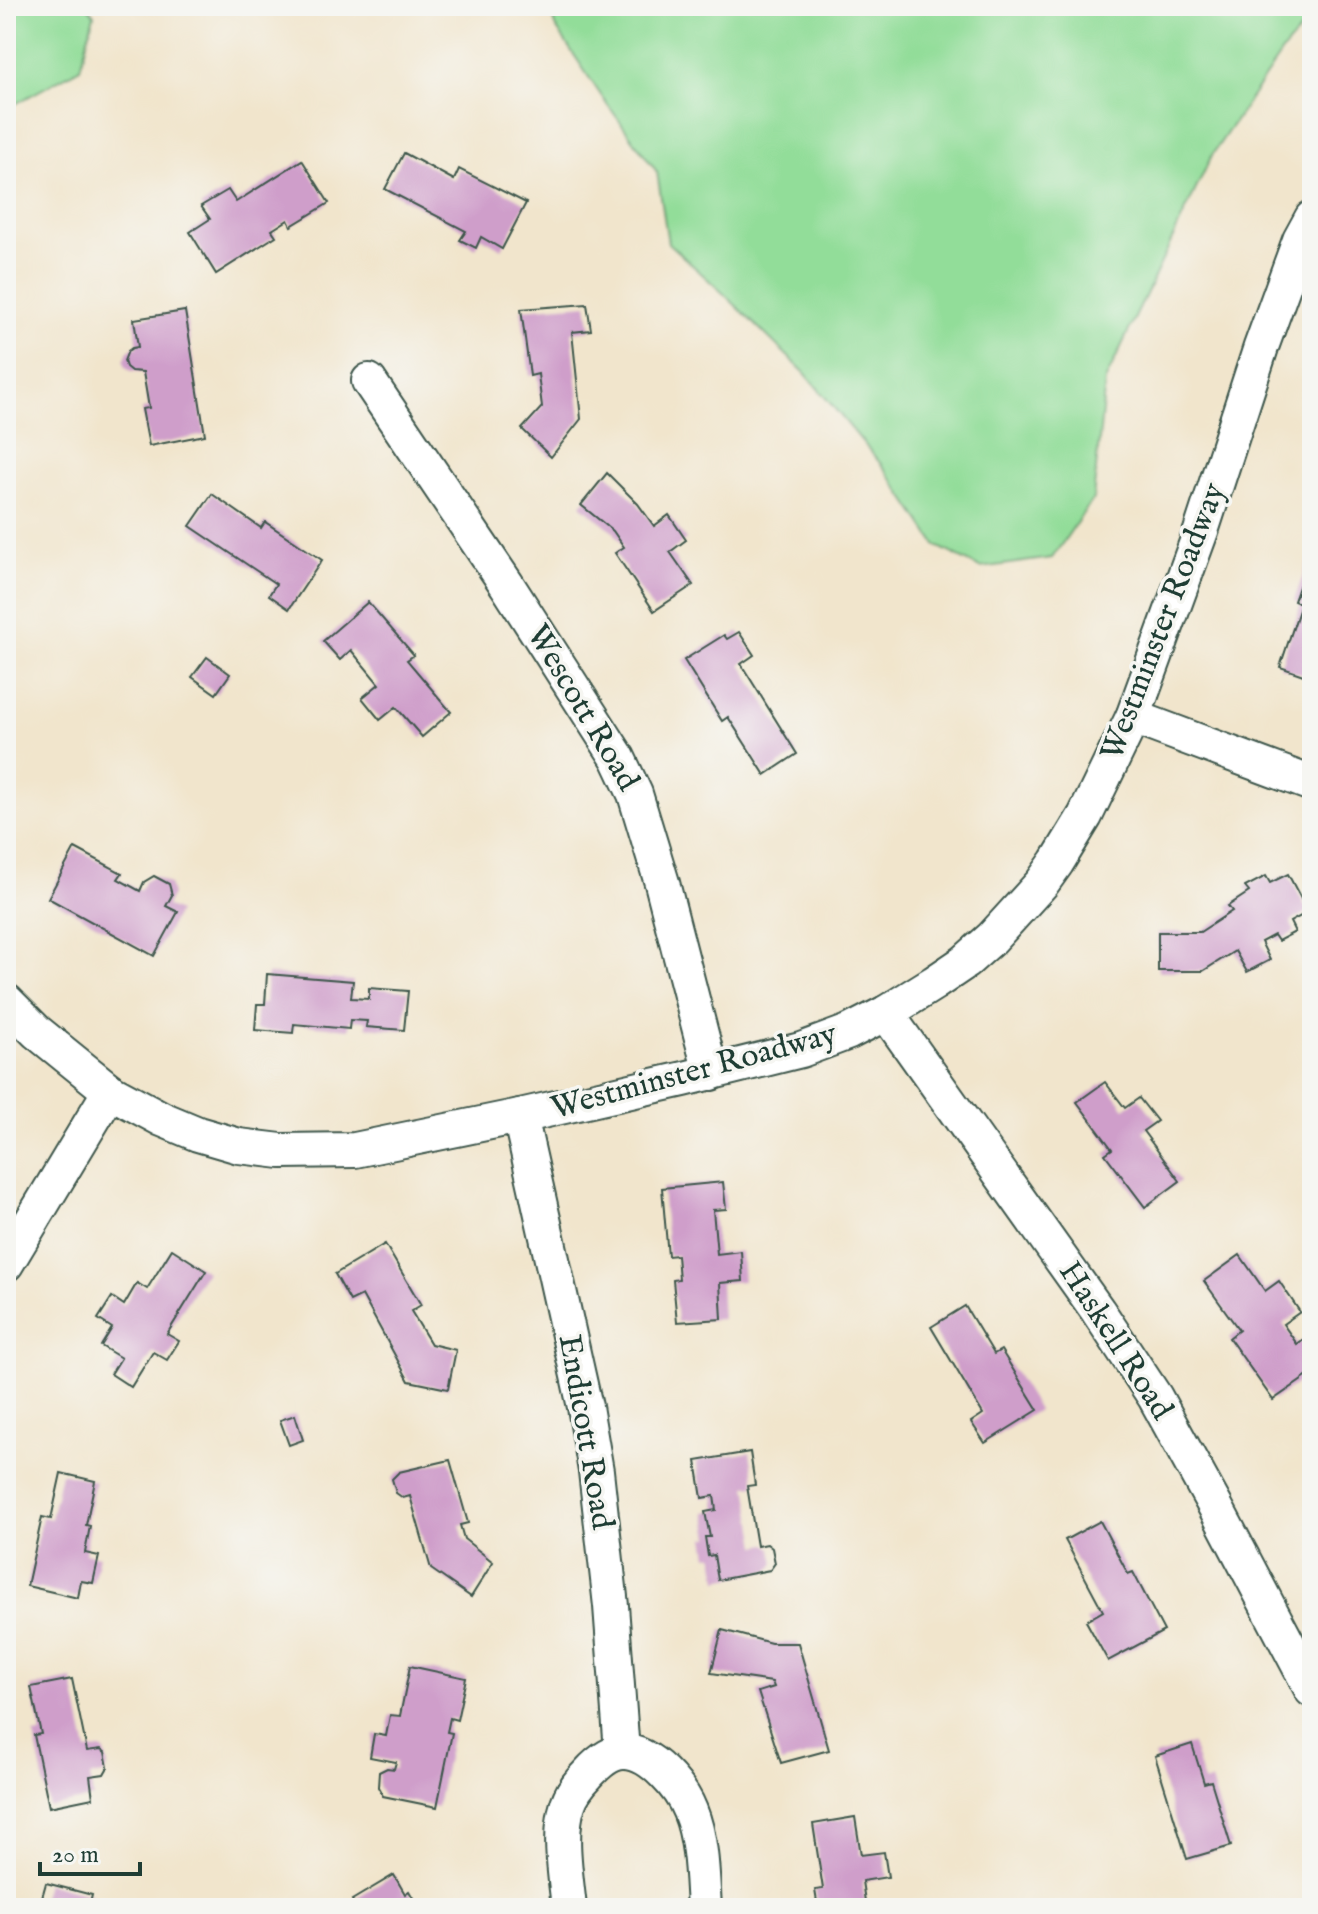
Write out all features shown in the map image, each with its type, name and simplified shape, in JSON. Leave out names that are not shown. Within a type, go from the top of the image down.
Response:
[{"type":"street","name":"Westminster Roadway","points":[[6,1001],[47,1040],[110,1091],[198,1134],[239,1146],[281,1151],[355,1150],[711,1073],[801,1050],[849,1032],[886,1013],[965,962],[992,938],[1042,883],[1085,816],[1133,717],[1201,531],[1266,334],[1300,240],[1312,218]]},
{"type":"street","name":"Wescott Road","points":[[369,381],[515,597],[618,758],[635,794],[662,883],[711,1073]]},
{"type":"street","points":[[1133,717],[1312,784]]},
{"type":"street","name":"Haskell Road","points":[[886,1013],[1148,1385],[1312,1690]]},
{"type":"street","points":[[6,1264],[110,1091]]},
{"type":"street","name":"Endicott Road","points":[[520,1116],[582,1393],[596,1471],[611,1606],[622,1752]]},
{"type":"street","points":[[569,1908],[564,1854],[567,1805],[573,1792],[594,1768],[622,1752],[644,1758],[671,1780],[685,1801],[695,1826],[704,1908]]},
{"type":"green space","points":[[6,6],[87,6],[94,15],[80,68],[6,109]]},
{"type":"green space","points":[[549,6],[1312,6],[1312,17],[1284,49],[1212,155],[1105,381],[1093,499],[1052,558],[980,568],[937,546],[886,470],[805,373],[668,243],[657,172],[555,26]]},
{"type":"building","points":[[404,153],[454,180],[459,169],[526,203],[502,249],[481,237],[476,248],[460,240],[466,231],[385,189]]},
{"type":"building","points":[[302,160],[329,203],[291,226],[288,220],[272,230],[276,236],[216,274],[190,232],[210,219],[201,206],[228,190],[236,202]]},
{"type":"building","points":[[587,304],[591,330],[572,332],[581,419],[551,457],[522,429],[542,407],[538,374],[530,376],[521,309]]},
{"type":"building","points":[[185,311],[205,435],[149,446],[142,409],[149,408],[143,372],[131,371],[124,361],[128,351],[138,347],[134,319]]},
{"type":"building","points":[[607,473],[638,504],[654,526],[669,515],[686,540],[670,552],[693,585],[654,611],[615,553],[624,547],[613,531],[581,505]]},
{"type":"building","points":[[212,494],[261,528],[265,522],[322,560],[289,609],[269,595],[276,584],[190,526]]},
{"type":"building","points":[[1312,550],[1312,678],[1280,667],[1301,604],[1294,601]]},
{"type":"building","points":[[368,602],[414,655],[407,660],[451,712],[422,737],[396,707],[380,720],[362,698],[379,684],[351,650],[340,660],[323,641]]},
{"type":"building","points":[[739,632],[754,655],[741,664],[797,754],[765,775],[728,717],[722,721],[684,660],[724,635],[727,639]]},
{"type":"building","points":[[207,657],[230,674],[216,694],[192,677]]},
{"type":"building","points":[[75,848],[122,873],[118,879],[140,891],[144,882],[154,876],[169,884],[172,895],[166,906],[178,912],[154,956],[48,898]]},
{"type":"building","points":[[1288,874],[1308,912],[1290,922],[1295,932],[1278,941],[1274,935],[1261,942],[1270,960],[1247,972],[1235,951],[1203,971],[1158,971],[1158,932],[1200,932],[1232,911],[1228,906],[1249,892],[1245,887],[1266,876],[1270,883]]},
{"type":"building","points":[[267,974],[353,981],[351,998],[369,999],[369,988],[408,991],[404,1030],[366,1027],[367,1021],[350,1020],[349,1029],[294,1024],[293,1033],[255,1030],[257,1004],[265,1004]]},
{"type":"building","points":[[1105,1082],[1125,1108],[1139,1098],[1157,1121],[1143,1131],[1180,1181],[1145,1207],[1105,1154],[1112,1149],[1077,1102]]},
{"type":"building","points":[[723,1182],[726,1209],[713,1210],[717,1254],[741,1251],[743,1281],[720,1283],[722,1319],[677,1322],[673,1280],[679,1279],[677,1255],[668,1256],[662,1188]]},
{"type":"building","points":[[385,1244],[421,1305],[411,1311],[431,1344],[456,1350],[448,1389],[409,1381],[362,1295],[350,1301],[335,1274]]},
{"type":"building","points":[[172,1249],[206,1271],[167,1334],[179,1341],[167,1360],[153,1352],[131,1387],[111,1374],[121,1358],[101,1346],[112,1328],[98,1319],[112,1297],[124,1305],[137,1283],[147,1289]]},
{"type":"building","points":[[1240,1255],[1265,1291],[1279,1281],[1300,1312],[1283,1324],[1297,1344],[1307,1337],[1312,1345],[1312,1373],[1273,1400],[1229,1338],[1239,1330],[1204,1281]]},
{"type":"building","points":[[965,1306],[994,1354],[1001,1350],[1038,1410],[985,1443],[971,1422],[983,1414],[931,1327]]},
{"type":"building","points":[[295,1415],[303,1440],[289,1445],[280,1420]]},
{"type":"building","points":[[750,1452],[755,1485],[747,1486],[757,1546],[767,1544],[772,1548],[775,1563],[770,1570],[718,1580],[714,1555],[708,1556],[705,1537],[710,1537],[705,1512],[716,1510],[714,1496],[702,1498],[696,1461]]},
{"type":"building","points":[[450,1460],[468,1523],[460,1525],[464,1539],[493,1562],[471,1597],[431,1569],[410,1496],[403,1498],[396,1493],[392,1479],[399,1472]]},
{"type":"building","points":[[61,1473],[95,1481],[86,1525],[90,1526],[85,1553],[99,1556],[93,1583],[81,1581],[78,1598],[27,1586],[42,1517],[51,1519]]},
{"type":"building","points":[[1100,1521],[1128,1574],[1133,1572],[1164,1631],[1108,1661],[1086,1621],[1103,1611],[1065,1540]]},
{"type":"building","points":[[722,1630],[771,1643],[798,1643],[829,1750],[781,1763],[758,1692],[774,1687],[772,1682],[711,1673]]},
{"type":"building","points":[[410,1666],[466,1678],[457,1720],[450,1718],[447,1732],[452,1733],[437,1807],[383,1796],[378,1787],[379,1772],[394,1769],[396,1762],[370,1757],[374,1734],[386,1736],[390,1715],[400,1716]]},
{"type":"building","points":[[72,1679],[87,1751],[101,1749],[105,1752],[108,1767],[104,1774],[90,1776],[93,1798],[49,1807],[34,1735],[41,1734],[31,1687]]},
{"type":"building","points":[[1192,1744],[1204,1783],[1211,1781],[1231,1846],[1187,1859],[1155,1756]]},
{"type":"building","points":[[855,1817],[861,1855],[884,1852],[888,1877],[862,1881],[866,1908],[818,1908],[815,1890],[823,1889],[813,1824]]},
{"type":"building","points":[[394,1875],[405,1894],[409,1891],[419,1908],[357,1908],[352,1900]]},
{"type":"building","points":[[46,1883],[92,1895],[89,1908],[39,1908]]}]
